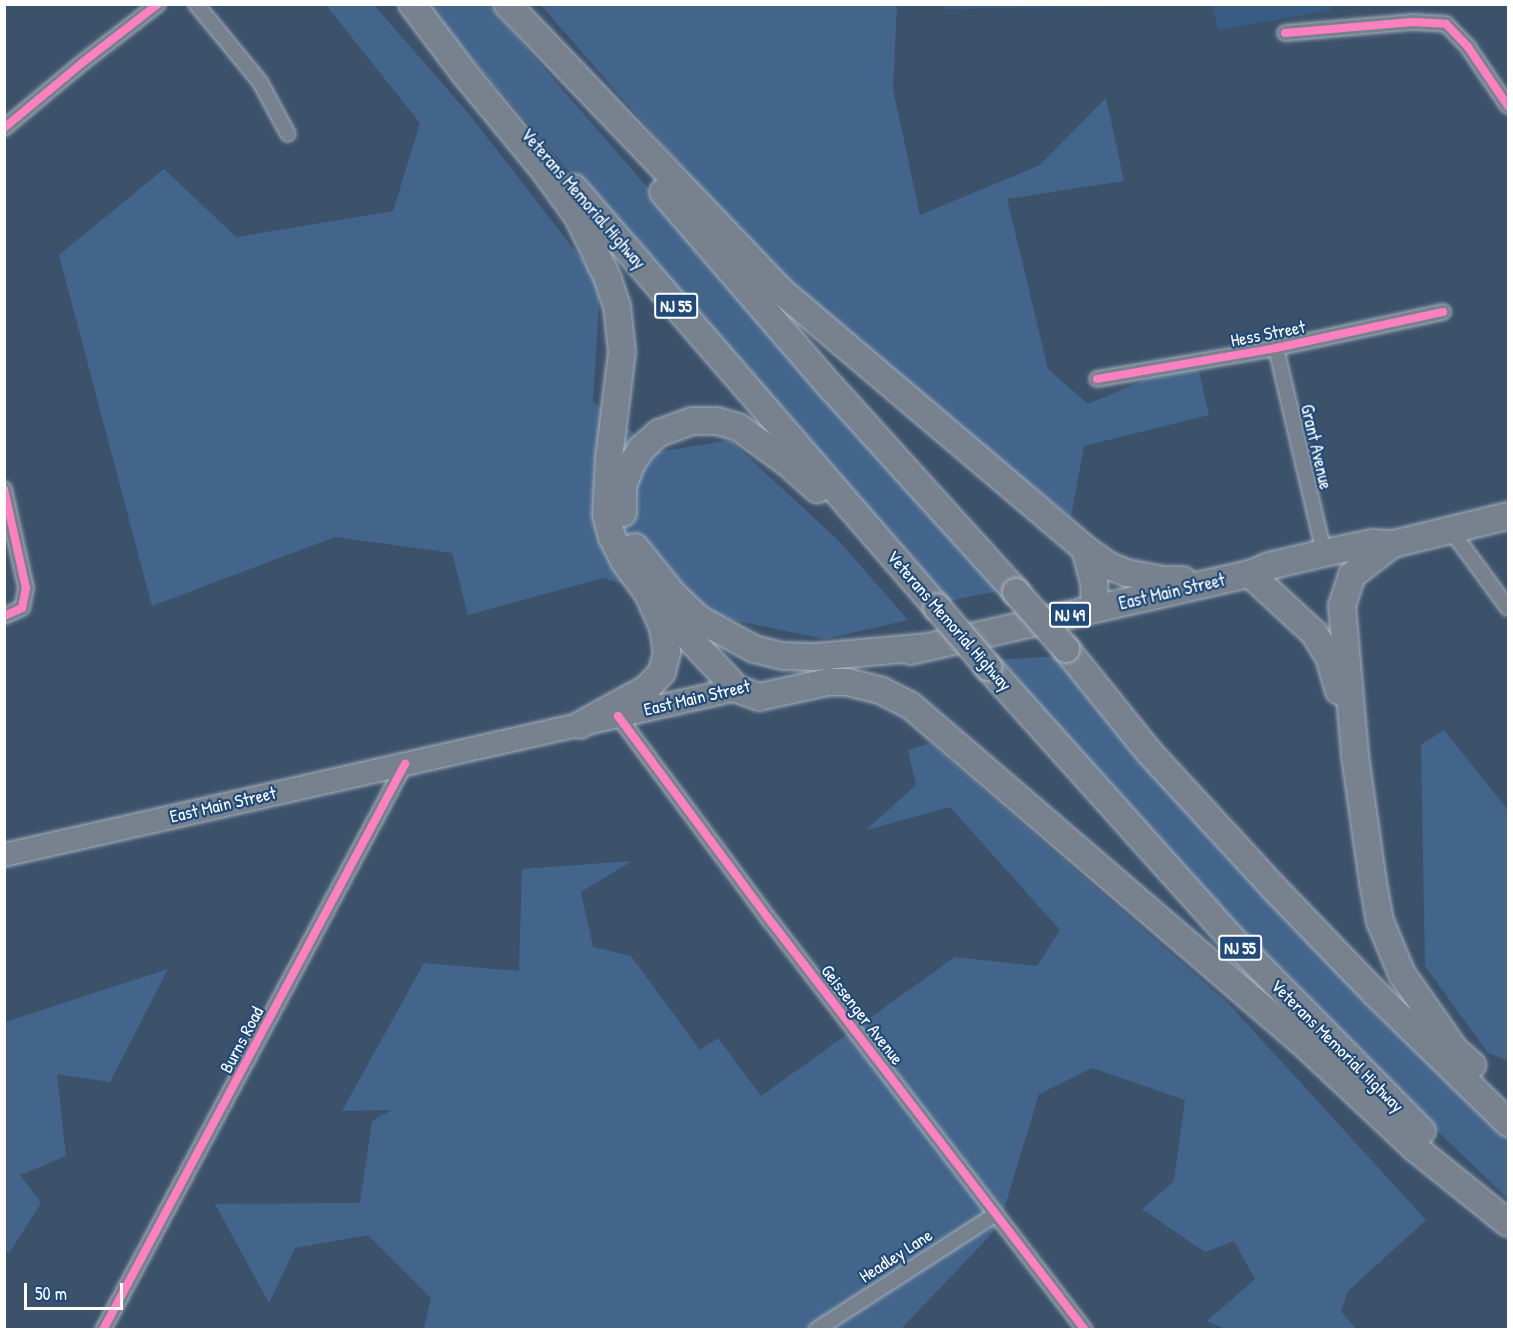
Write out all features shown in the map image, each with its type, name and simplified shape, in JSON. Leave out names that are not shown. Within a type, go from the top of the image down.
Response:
[{"type":"highway","name":"Veterans Memorial Highway","points":[[413,4],[988,667],[1230,937],[1390,1100],[1509,1213]]},
{"type":"highway","points":[[413,4],[544,170],[578,217],[608,279],[617,306],[622,352],[609,458],[606,515],[612,537],[624,561],[648,594],[737,689],[759,697],[828,682],[847,682],[882,691],[910,705],[1302,1042],[1415,1148],[1509,1222]]},
{"type":"highway","points":[[500,4],[831,387],[1066,649],[1149,752],[1273,887],[1375,993],[1509,1123]]},
{"type":"highway","points":[[507,4],[794,304],[1085,549],[1109,566],[1146,578],[1213,582]]},
{"type":"highway","points":[[896,559],[789,464],[738,427],[728,423],[692,420],[659,433],[641,449],[629,469],[623,486],[624,520],[633,544],[649,566],[699,619],[738,642],[770,654],[815,657],[926,647]]},
{"type":"highway","name":"East Main Street","points":[[1250,574],[1268,578],[1313,569],[1368,555],[1393,544],[1509,516]]},
{"type":"highway","name":"East Main Street","points":[[737,689],[1250,574],[1269,566],[1324,553],[1372,543],[1393,544]]},
{"type":"highway","points":[[1393,544],[1352,575],[1344,598],[1355,756],[1380,921],[1409,984],[1455,1050],[1509,1101]]},
{"type":"highway","points":[[1085,549],[1094,582],[1095,609]]},
{"type":"highway","points":[[1250,574],[1321,642],[1336,676],[1355,756]]},
{"type":"highway","points":[[580,725],[626,702],[646,689],[662,672],[667,652],[666,641],[648,594]]},
{"type":"main road","name":"East Main Street","points":[[4,855],[737,689]]},
{"type":"street","points":[[4,128],[158,4]]},
{"type":"street","points":[[196,4],[260,82],[288,134]]},
{"type":"street","points":[[1285,33],[1413,22],[1446,24],[1468,47],[1509,106]]},
{"type":"street","name":"Hess Street","points":[[1097,379],[1276,348],[1443,312]]},
{"type":"street","name":"Grant Avenue","points":[[1276,348],[1324,553]]},
{"type":"street","points":[[4,489],[26,588],[22,608],[9,615]]},
{"type":"street","points":[[1450,529],[1509,608]]},
{"type":"street","name":"Geissenger Avenue","points":[[618,716],[765,913],[1085,1329]]},
{"type":"street","name":"Burns Road","points":[[103,1329],[405,764]]},
{"type":"street","name":"Headley Lane","points":[[816,1329],[996,1214]]},
{"type":"shaded area","points":[[945,4],[1331,5],[1331,10],[1218,30],[1213,5],[945,9]]},
{"type":"shaded area","points":[[326,5],[374,5],[469,114],[600,283],[593,402],[658,452],[730,440],[840,542],[908,620],[825,639],[737,621],[603,578],[468,615],[452,553],[335,537],[152,606],[59,255],[164,169],[236,237],[393,211],[420,123]]},
{"type":"shaded area","points":[[425,5],[489,5],[998,591],[943,602]]},
{"type":"shaded area","points":[[541,5],[897,5],[893,89],[920,215],[1040,165],[1106,98],[1124,181],[1007,199],[1048,369],[1088,404],[1196,358],[1209,415],[1084,446],[1071,517],[796,298]]},
{"type":"shaded area","points":[[1058,656],[1367,1001],[1508,1138],[1508,1199],[1397,1092],[1237,930],[996,660]]},
{"type":"shaded area","points":[[1444,730],[1508,810],[1508,1061],[1488,1053],[1425,966],[1421,745]]},
{"type":"shaded area","points":[[930,743],[1229,1004],[1426,1220],[1348,1291],[1341,1311],[1356,1329],[1225,1329],[1207,1321],[1255,1279],[1234,1241],[1205,1252],[1142,1209],[1174,1181],[1185,1100],[1092,1068],[1039,1094],[999,1226],[901,1329],[429,1329],[424,1328],[431,1298],[368,1235],[295,1248],[269,1303],[215,1204],[360,1203],[372,1121],[392,1110],[342,1111],[424,963],[519,971],[522,869],[632,861],[581,892],[593,947],[631,956],[700,1050],[718,1038],[761,1096],[955,957],[1037,966],[1060,930],[950,807],[866,830],[916,785],[908,750]]},
{"type":"shaded area","points":[[168,969],[110,1082],[57,1074],[66,1156],[20,1175],[41,1203],[10,1252],[5,1253],[5,1022]]},
{"type":"cycle path","points":[[4,128],[158,4]]},
{"type":"cycle path","points":[[1285,33],[1413,22],[1446,24],[1468,47],[1508,106]]},
{"type":"cycle path","points":[[1097,379],[1276,348],[1443,312]]},
{"type":"cycle path","points":[[4,489],[26,588],[22,608],[4,616]]},
{"type":"cycle path","points":[[618,716],[772,923],[1085,1330]]},
{"type":"cycle path","points":[[103,1330],[405,764]]}]
